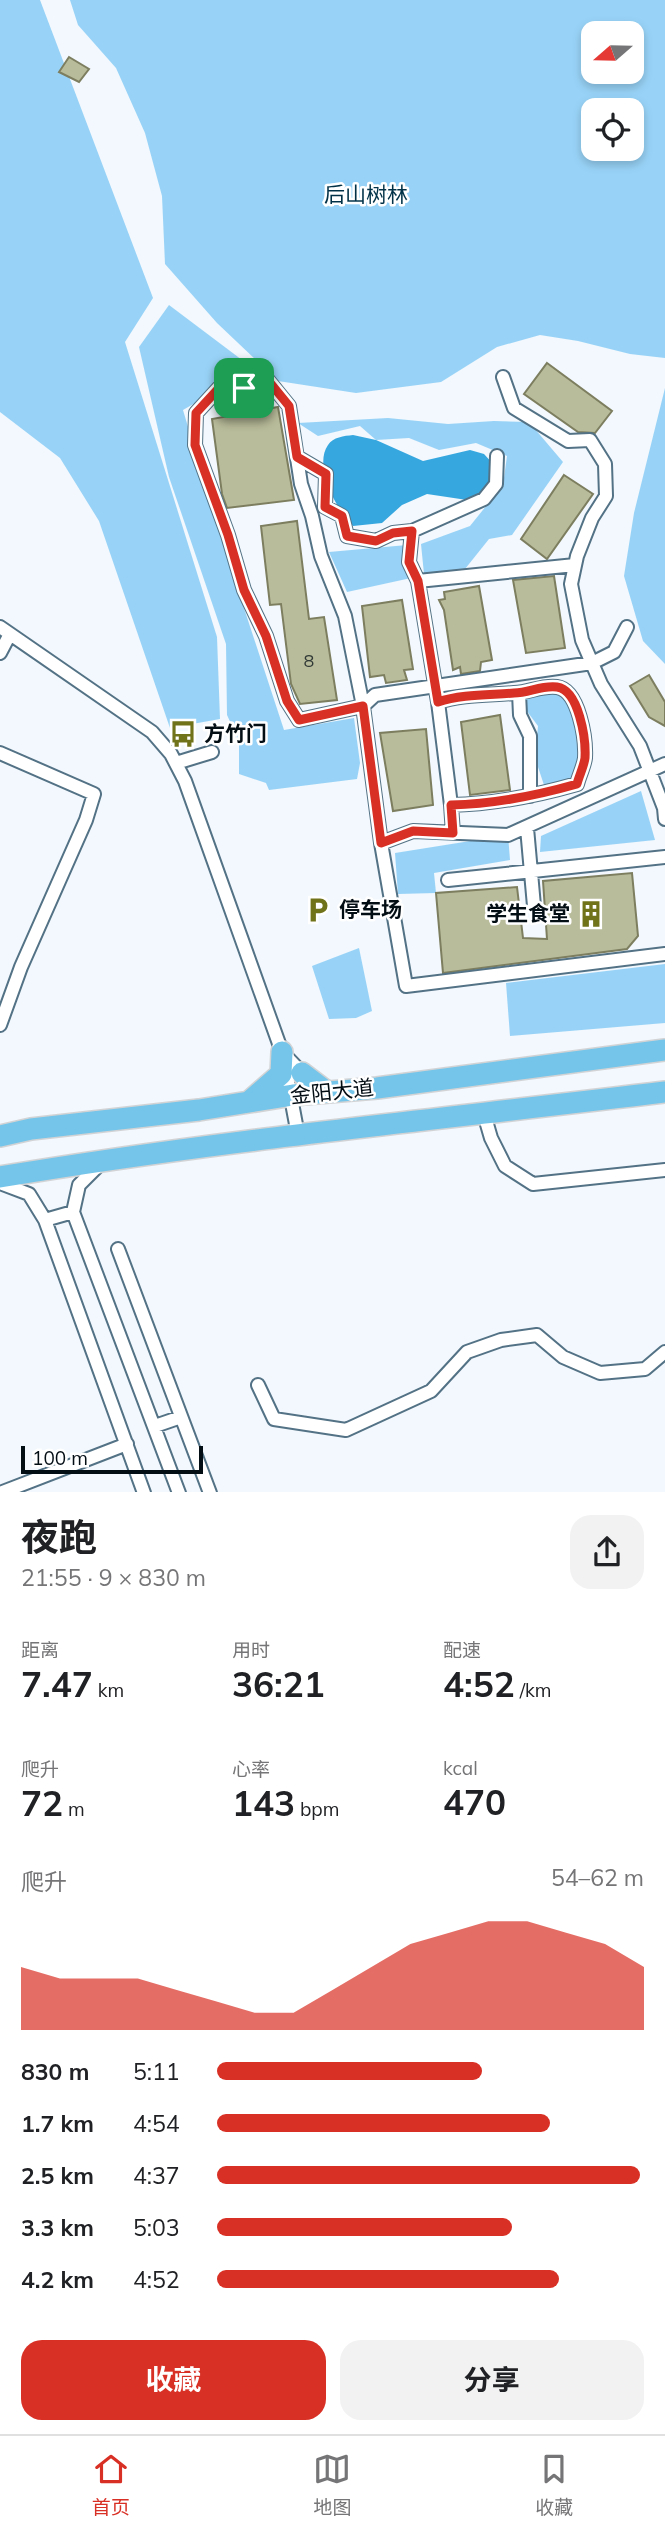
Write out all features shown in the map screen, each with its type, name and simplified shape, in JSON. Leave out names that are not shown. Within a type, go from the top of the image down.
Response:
[{"type":"main road","name":"金阳大道","points":[[0,1136],[31,1129],[199,1110],[292,1095],[377,1088],[665,1050]]},
{"type":"main road","points":[[250,1101],[281,1074],[282,1052]]},
{"type":"main road","points":[[302,1073],[327,1092]]},
{"type":"main road","points":[[377,1088],[380,1124]]},
{"type":"main road","name":"金阳大道","points":[[0,1180],[104,1160],[380,1124],[665,1092]]},
{"type":"main road","points":[[199,1110],[202,1148]]},
{"type":"street","points":[[503,377],[514,408],[568,441],[590,440],[605,464],[606,496],[592,518],[571,584],[582,640],[601,684],[640,746],[664,808],[665,820]]},
{"type":"street","points":[[627,627],[614,652],[592,663],[375,695],[363,706],[299,720],[287,701],[266,636],[244,590],[228,535],[195,445],[196,413],[219,388],[244,388],[267,379],[289,406],[301,484],[313,516],[321,556],[345,616],[363,706],[381,843],[406,986],[665,954]]},
{"type":"street","points":[[297,457],[326,474],[325,507],[342,516],[347,536],[376,541],[393,533],[412,531],[484,499],[495,484],[497,456]]},
{"type":"street","points":[[412,531],[409,562],[418,581],[436,686],[453,833]]},
{"type":"street","points":[[418,581],[576,565]]},
{"type":"street","points":[[0,653],[5,631],[152,733],[176,763],[185,781],[282,1052],[298,1135]]},
{"type":"street","points":[[438,702],[450,698],[519,693],[537,687],[560,687],[574,698],[582,729],[585,759],[577,784],[483,804],[451,805]]},
{"type":"street","points":[[519,693],[520,715],[530,736],[530,796]]},
{"type":"street","points":[[176,763],[212,752]]},
{"type":"street","points":[[0,753],[94,794],[86,820],[21,967],[0,1025]]},
{"type":"street","points":[[381,843],[413,831],[508,835],[581,805],[665,764]]},
{"type":"street","points":[[527,828],[534,906]]},
{"type":"street","points":[[448,880],[665,856]]},
{"type":"street","points":[[282,1052],[302,1073]]},
{"type":"street","points":[[484,1114],[491,1138],[505,1166],[533,1184],[665,1170]]},
{"type":"street","points":[[104,1160],[79,1185],[73,1212],[179,1492]]},
{"type":"street","points":[[0,1180],[29,1194],[45,1220],[144,1492]]},
{"type":"street","points":[[45,1220],[73,1212]]},
{"type":"street","points":[[118,1249],[210,1492]]},
{"type":"street","points":[[258,1385],[274,1419],[346,1430],[431,1391],[467,1352],[501,1340],[537,1335],[563,1357],[600,1373],[645,1370],[665,1352]]},
{"type":"street","points":[[155,1426],[181,1417]]},
{"type":"street","points":[[3,1492],[127,1444]]},
{"type":"green space","points":[[0,0],[40,0],[153,298],[125,342],[217,637],[220,719],[170,728],[99,521],[60,458],[0,412]]},
{"type":"green space","name":"后山树林","points":[[70,0],[665,0],[665,358],[630,354],[540,335],[497,347],[441,382],[356,393],[278,381],[217,323],[165,264],[162,196],[145,133],[116,68],[78,25]]},
{"type":"green space","points":[[169,305],[254,369],[183,410],[222,541],[284,730],[354,718],[360,763],[357,779],[269,790],[266,783],[239,774],[239,741],[227,715],[226,644],[169,477],[139,347]]},
{"type":"green space","points":[[665,388],[665,664],[643,641],[624,576],[634,513]]},
{"type":"green space","points":[[388,418],[448,424],[529,422],[563,462],[512,535],[489,539],[465,569],[424,574],[421,544],[470,526],[503,485],[507,456],[476,443],[439,450],[409,438],[376,440],[360,426],[318,436],[298,423]]},
{"type":"green space","points":[[407,545],[411,578],[347,592],[329,552]]},
{"type":"green space","points":[[546,688],[562,694],[572,709],[578,763],[574,775],[566,785],[545,788],[535,758],[538,726],[520,702]]},
{"type":"green space","points":[[641,791],[655,840],[540,852],[541,836]]},
{"type":"green space","points":[[508,835],[510,860],[434,873],[436,893],[398,894],[395,853]]},
{"type":"green space","points":[[359,948],[372,1011],[356,1018],[329,1019],[312,966]]},
{"type":"green space","points":[[665,964],[665,1023],[510,1036],[506,983]]},
{"type":"shaded area","points":[[353,435],[376,440],[423,461],[470,450],[484,454],[494,465],[493,479],[481,496],[467,500],[427,494],[402,505],[382,523],[353,526],[334,499],[323,464],[330,442],[339,437]]},
{"type":"building","points":[[69,57],[89,69],[79,82],[59,72]]},
{"type":"building","points":[[547,363],[612,411],[595,433],[578,432],[524,394]]},
{"type":"building","points":[[278,407],[294,500],[227,508],[222,494],[212,419]]},
{"type":"building","points":[[564,475],[593,494],[547,559],[521,539]]},
{"type":"building","points":[[297,521],[309,619],[324,617],[337,700],[300,704],[291,684],[281,604],[270,605],[261,526]]},
{"type":"building","points":[[554,576],[565,648],[526,653],[513,580]]},
{"type":"building","points":[[479,586],[492,660],[481,662],[480,671],[461,674],[460,667],[453,670],[444,610],[439,600],[445,599],[444,592]]},
{"type":"building","points":[[402,600],[413,669],[404,670],[407,680],[386,683],[384,675],[370,677],[362,606]]},
{"type":"building","points":[[649,675],[665,702],[665,726],[649,717],[630,686]]},
{"type":"building","points":[[500,715],[510,790],[470,795],[461,722]]},
{"type":"building","points":[[426,729],[433,805],[393,811],[380,733]]},
{"type":"building","name":"学生食堂","points":[[632,873],[638,936],[627,949],[443,973],[436,893],[517,887],[523,938],[547,939],[543,881]]},
{"type":"place","name":"方竹门","points":[[183,734]]},
{"type":"place","name":"停车场","points":[[318,910]]},
{"type":"place","name":"学生食堂","points":[[591,914]]},
{"type":"route","points":[[267,379],[289,406],[297,457],[326,474],[325,507],[342,516],[347,536],[376,541],[393,533],[412,531],[409,562],[418,581],[438,702],[450,698],[519,693],[537,687],[560,687],[574,698],[582,729],[585,759],[577,784],[518,799],[451,805],[453,833],[413,831],[381,843],[363,706],[299,720],[287,701],[266,636],[244,590],[228,535],[195,445],[196,413],[219,388],[244,388],[267,379]]}]
